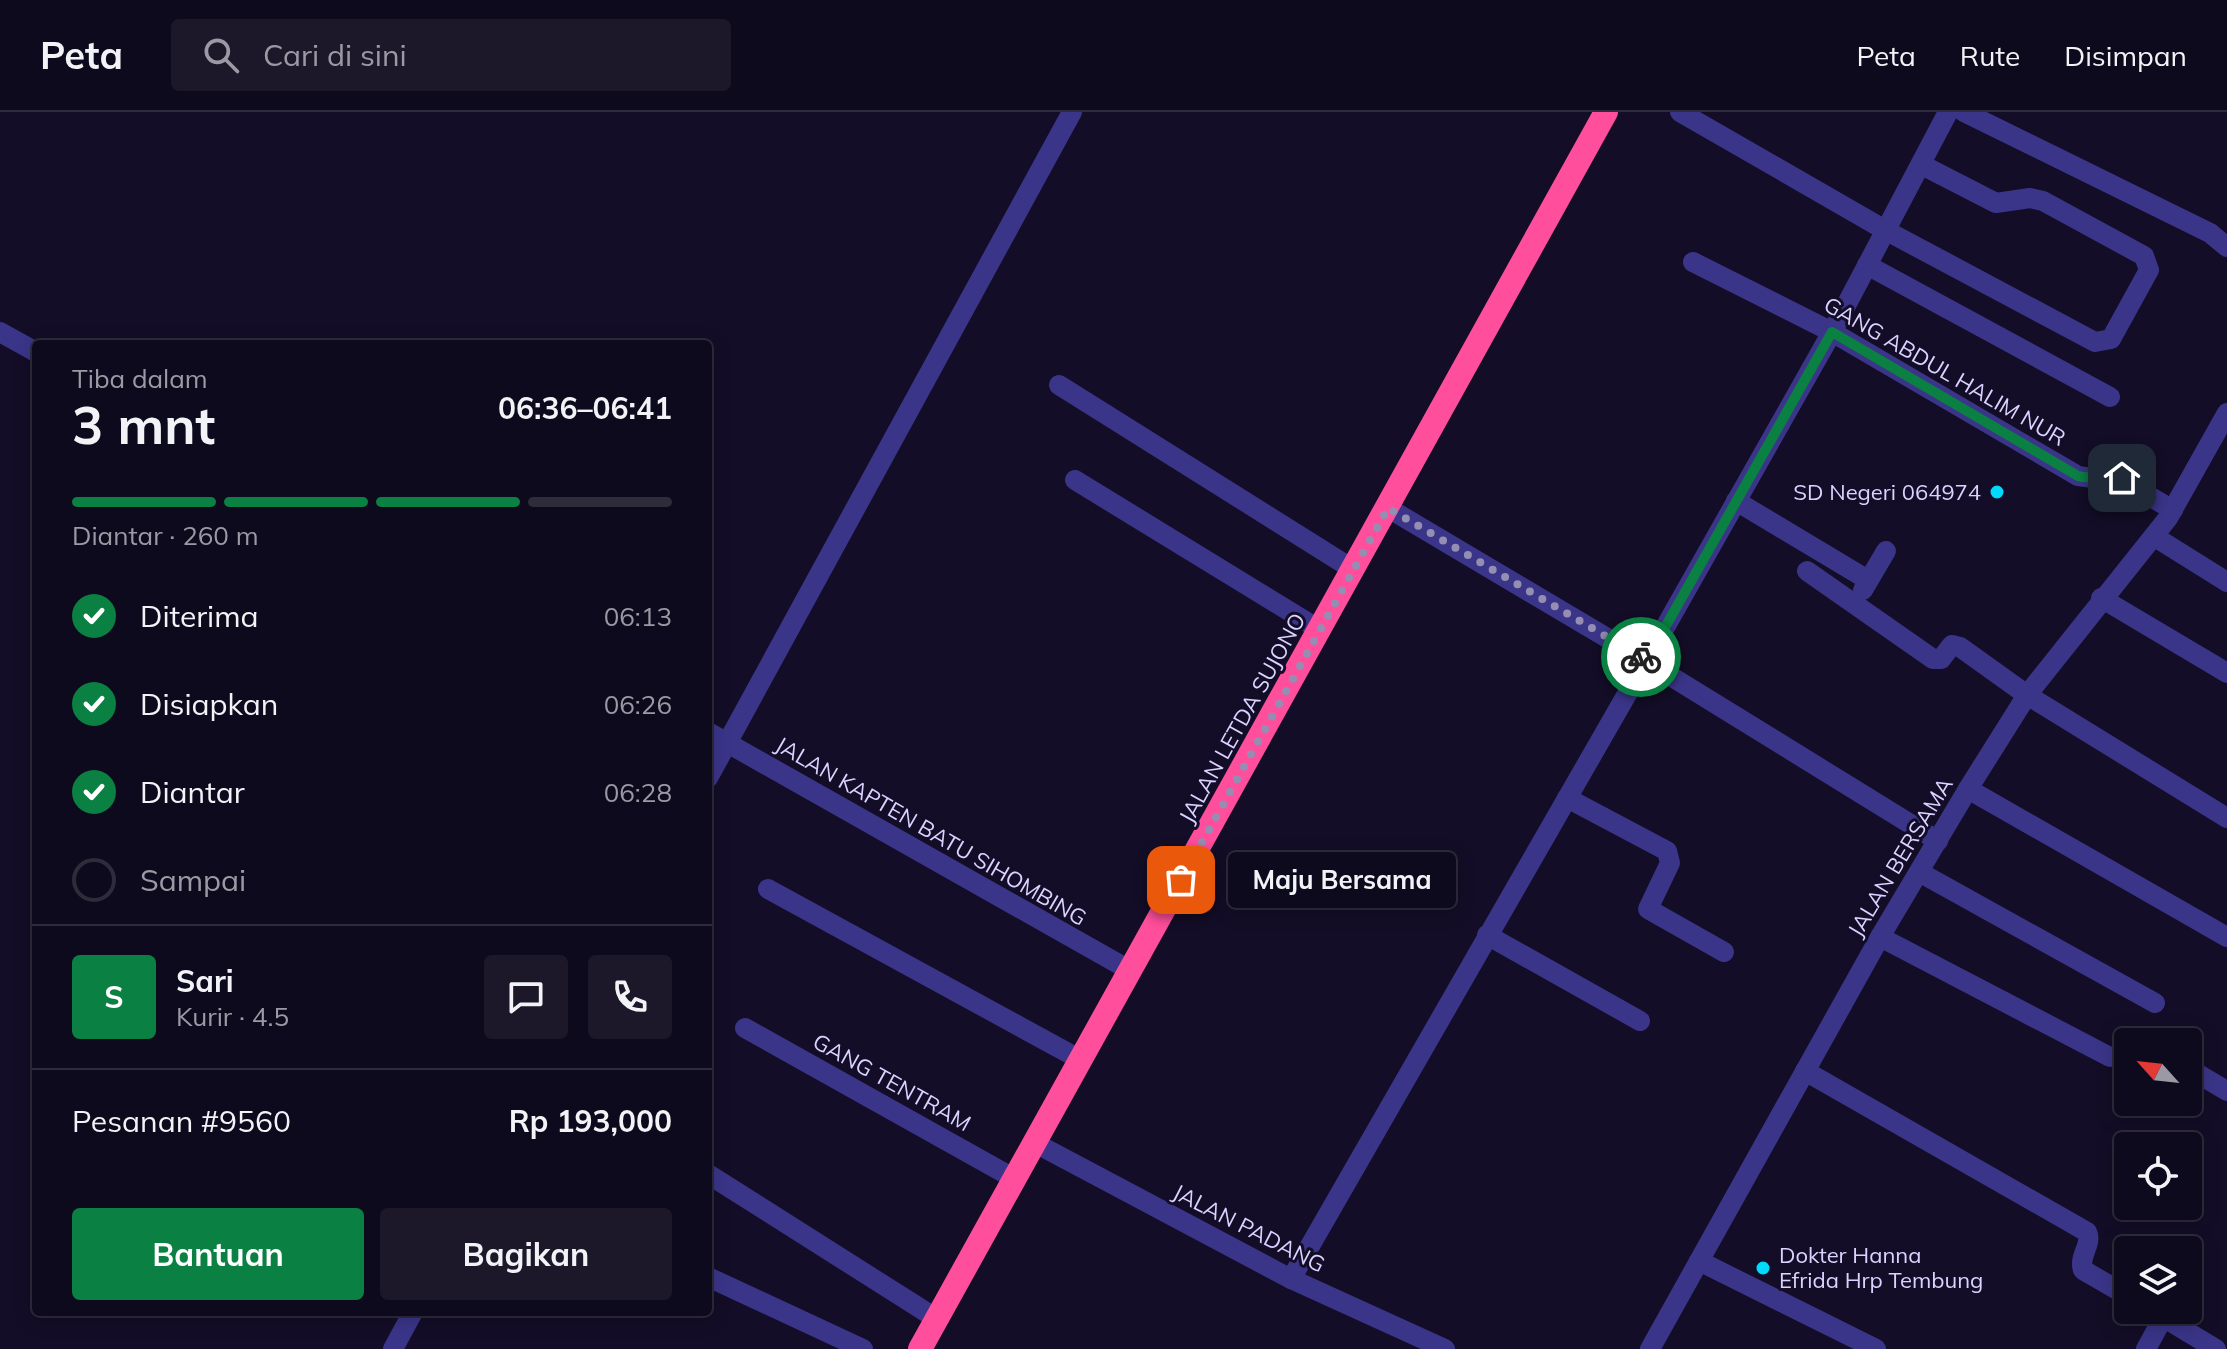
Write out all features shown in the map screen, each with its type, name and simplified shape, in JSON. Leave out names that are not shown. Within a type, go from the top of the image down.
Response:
[{"type":"highway","name":"JALAN LETDA SUJONO","points":[[922,1348],[1606,112]]},
{"type":"street","points":[[712,771],[1072,112]]},
{"type":"street","points":[[1680,112],[1885,230],[2095,342],[2107,342],[2149,270],[2144,256],[2043,201],[2030,198],[1996,203],[1922,165]]},
{"type":"street","points":[[1291,1279],[1832,332],[1948,112]]},
{"type":"street","points":[[1964,112],[2210,233],[2227,247]]},
{"type":"street","name":"GANG ABDUL HALIM NUR","points":[[1693,262],[1832,332],[2078,476],[2088,479],[2112,474],[2173,510]]},
{"type":"street","points":[[1867,265],[2110,397]]},
{"type":"street","points":[[0,332],[32,350]]},
{"type":"street","points":[[1059,385],[1354,570]]},
{"type":"street","name":"JALAN BERSAMA","points":[[1650,1349],[1880,937],[1968,789],[2027,695],[2101,598],[2155,537],[2227,413]]},
{"type":"street","points":[[1075,480],[1320,630]]},
{"type":"street","points":[[1736,501],[1868,580]]},
{"type":"street","points":[[1388,508],[1646,661],[1938,841]]},
{"type":"street","points":[[2155,537],[2227,582]]},
{"type":"street","points":[[1855,604],[1886,551]]},
{"type":"street","points":[[1807,571],[1933,659],[1941,659],[1949,646],[1958,645],[2027,695],[2227,818]]},
{"type":"street","points":[[2101,598],[2227,673]]},
{"type":"street","name":"JALAN KAPTEN BATU SIHOMBING","points":[[712,734],[1131,971]]},
{"type":"street","points":[[1968,789],[2227,937]]},
{"type":"street","points":[[1567,798],[1667,851],[1670,863],[1648,909],[1724,952]]},
{"type":"street","points":[[1919,872],[2155,1003]]},
{"type":"street","points":[[768,889],[1081,1060]]},
{"type":"street","points":[[1487,935],[1640,1021]]},
{"type":"street","points":[[1880,937],[2110,1057]]},
{"type":"street","name":"GANG TENTRAM","points":[[745,1028],[1015,1179]]},
{"type":"street","points":[[1805,1071],[2087,1232],[2089,1240],[2081,1261],[2083,1270],[2114,1288]]},
{"type":"street","points":[[2202,1076],[2227,1091]]},
{"type":"street","name":"JALAN PADANG","points":[[1035,1143],[1291,1279],[1445,1349]]},
{"type":"street","points":[[712,1177],[937,1319]]},
{"type":"street","points":[[1699,1261],[1876,1349]]},
{"type":"street","points":[[712,1279],[863,1349]]},
{"type":"street","points":[[393,1349],[411,1316]]},
{"type":"street","points":[[2146,1349],[2154,1324]]},
{"type":"street","points":[[2174,1324],[2216,1349]]},
{"type":"way so far","points":[[1181,880],[1388,508],[1641,657]]},
{"type":"place","name":"SD Negeri 064974","points":[[1997,492]]},
{"type":"place","name":"Maju Bersama","points":[[1181,880]]},
{"type":"place","name":"Dokter Hanna Efrida Hrp Tembung","points":[[1763,1268]]},
{"type":"route","points":[[1641,657],[1646,661],[1832,332],[2078,476],[2088,479],[2112,474],[2122,478]]}]
